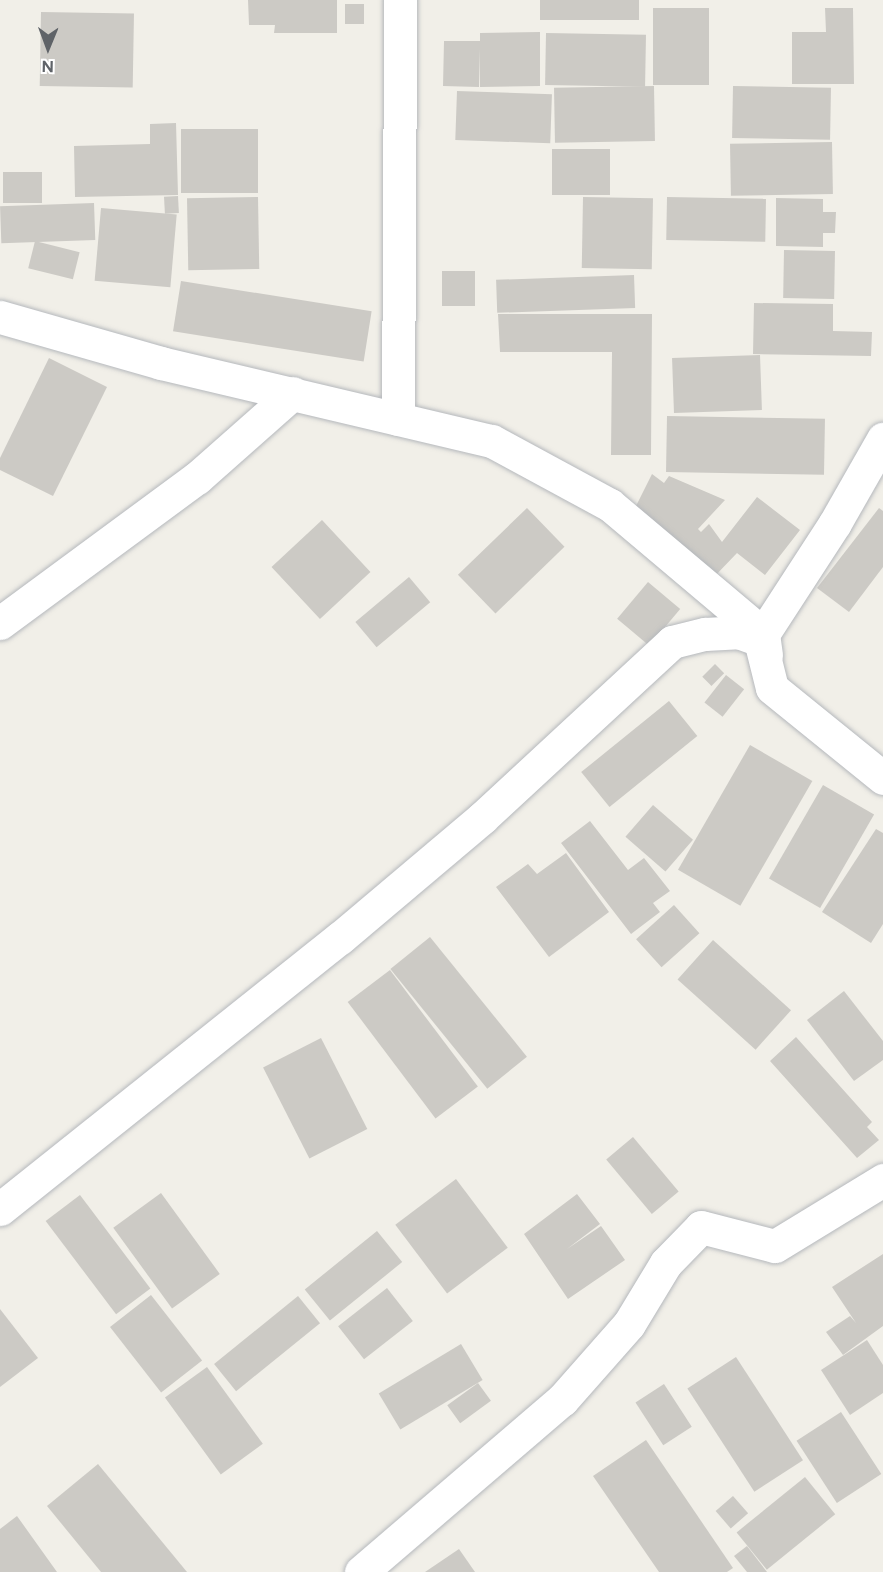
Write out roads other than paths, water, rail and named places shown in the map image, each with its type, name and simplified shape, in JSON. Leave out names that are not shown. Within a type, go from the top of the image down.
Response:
[{"type":"street","points":[[398,418],[400,0]]},
{"type":"street","points":[[0,317],[161,363],[492,441],[566,477],[618,512],[763,634],[772,688]]},
{"type":"street","points":[[0,623],[197,478],[293,393]]},
{"type":"street","points":[[763,634],[836,523],[883,439]]},
{"type":"street","points":[[0,1209],[340,938],[482,818],[672,642],[705,633],[738,632],[760,640],[772,688],[883,778]]},
{"type":"street","points":[[361,1572],[562,1400],[629,1324],[666,1263],[701,1227],[775,1246],[883,1180]]}]
